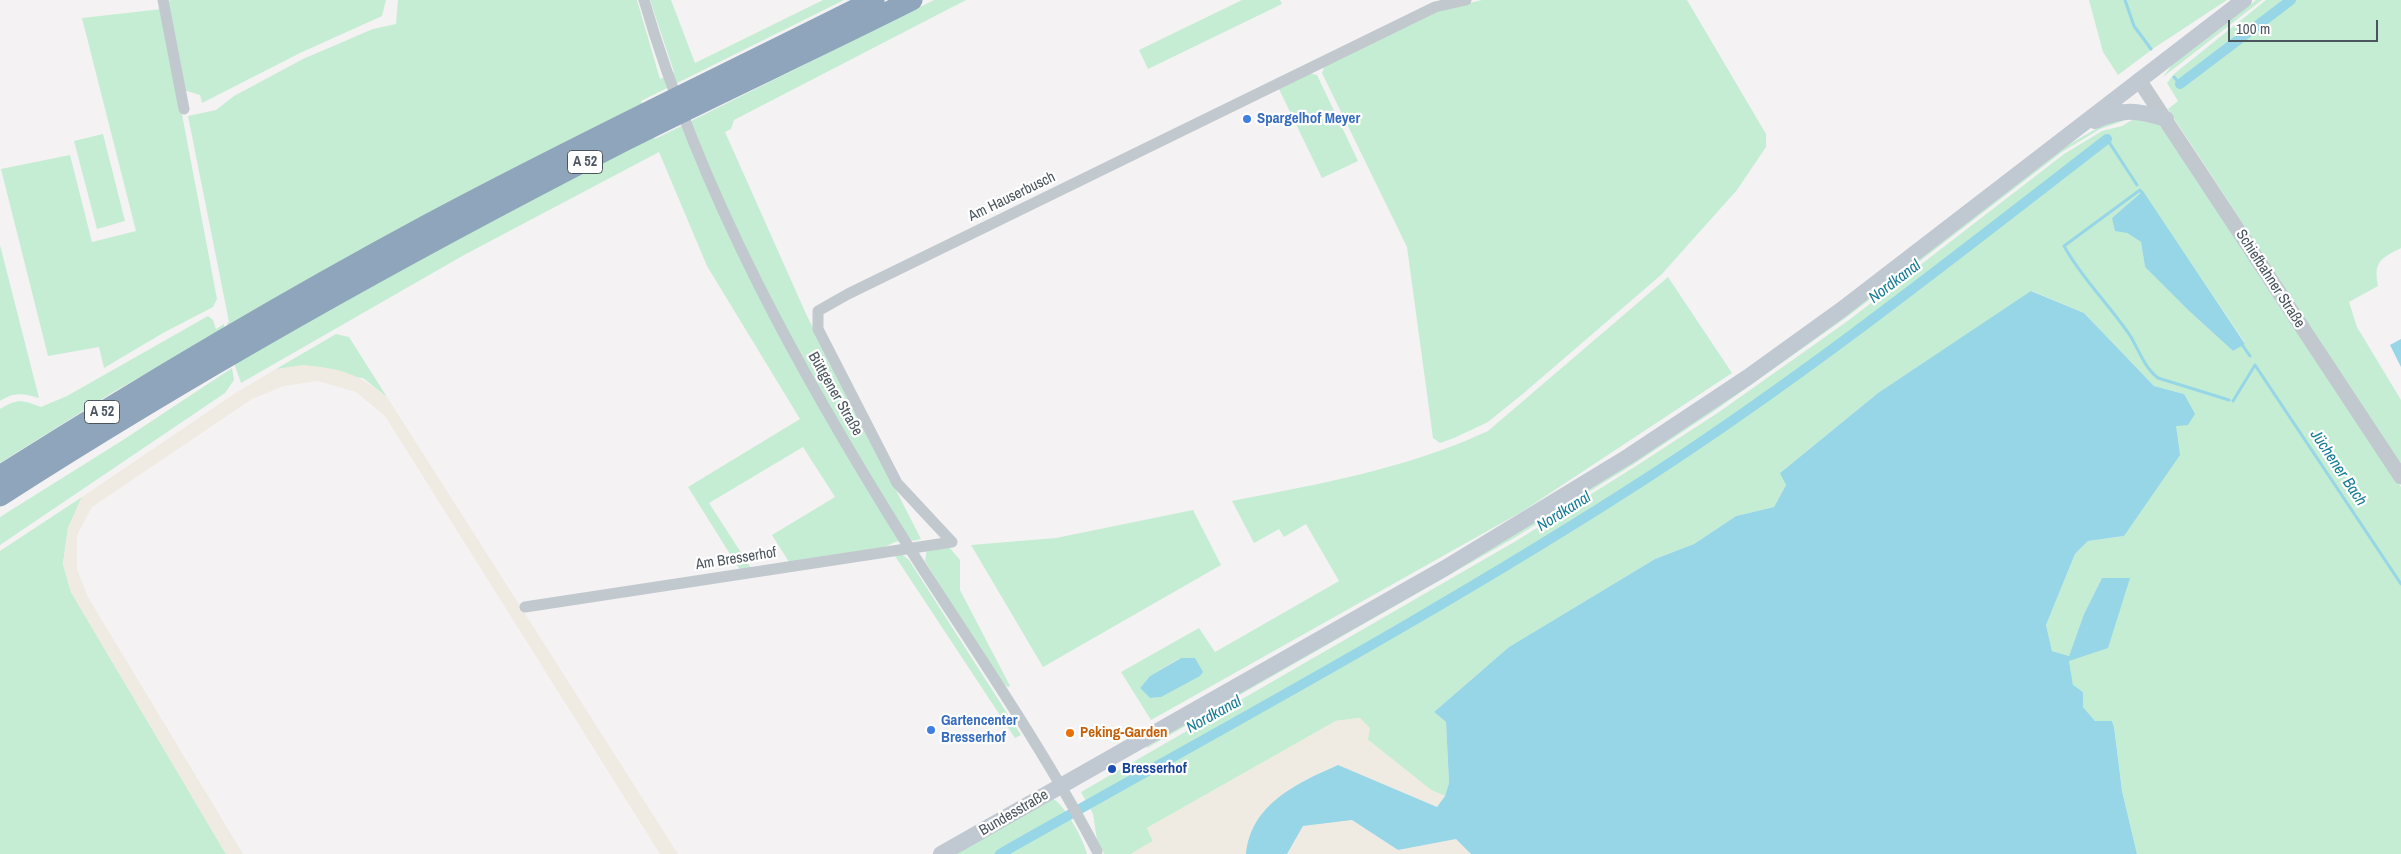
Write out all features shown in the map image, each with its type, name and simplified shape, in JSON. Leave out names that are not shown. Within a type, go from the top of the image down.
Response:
[{"type":"highway","name":"A 52","points":[[0,476],[259,329],[426,225],[619,125],[874,0]]},
{"type":"highway","name":"A 52","points":[[259,329],[628,140],[912,0]]},
{"type":"highway","name":"A 52","points":[[0,496],[140,408],[207,359]]},
{"type":"main road","points":[[2075,130],[2244,0]]},
{"type":"main road","points":[[2075,130],[2110,114],[2126,111],[2144,112],[2166,120]]},
{"type":"main road","name":"Bundesstraße","points":[[941,854],[1453,564],[1630,456],[1748,377],[1841,310],[2075,130]]},
{"type":"street","points":[[163,0],[184,109]]},
{"type":"street","name":"Büttgener Straße","points":[[644,0],[691,138],[725,216],[783,333],[909,547],[1062,787],[1097,851]]},
{"type":"street","name":"Am Hauserbusch","points":[[952,542],[897,483],[818,329],[818,311],[848,294],[1435,7],[1466,0]]},
{"type":"street","name":"Schiefbahner Straße","points":[[2139,80],[2401,477]]},
{"type":"street","name":"Am Bresserhof","points":[[525,607],[909,547],[952,542]]},
{"type":"green space","points":[[386,0],[382,16],[300,53],[202,103],[200,95],[183,90],[166,1]]},
{"type":"green space","points":[[398,0],[637,0],[660,79],[674,72],[650,0],[671,0],[695,63],[823,0],[844,0],[641,101],[655,139],[934,0],[966,0],[734,120],[731,129],[725,132],[807,316],[921,539],[900,541],[885,547],[789,562],[772,535],[835,497],[803,447],[709,503],[751,568],[740,570],[688,487],[800,419],[707,266],[659,152],[464,255],[241,383],[235,366],[227,323],[229,322],[188,116],[216,110],[234,96],[303,59],[373,29],[396,24]]},
{"type":"green space","points":[[1242,0],[1280,0],[1282,4],[1148,69],[1139,50]]},
{"type":"green space","points":[[1482,0],[1687,0],[1766,134],[1766,147],[1737,190],[1661,275],[1488,422],[1440,443],[1433,438],[1407,247],[1322,73],[1325,65],[1437,11]]},
{"type":"green space","points":[[2089,0],[2227,0],[2154,48],[2118,75],[2103,52]]},
{"type":"green space","points":[[2256,0],[2262,0],[2163,77],[2172,65]]},
{"type":"green space","points":[[2266,0],[2401,0],[2401,248],[2380,262],[2377,271],[2378,286],[2349,302],[2357,327],[2401,400],[2401,466],[2168,109],[2178,101],[2167,83],[2174,74]]},
{"type":"green space","points":[[162,9],[217,299],[213,307],[163,333],[104,368],[99,347],[48,356],[1,169],[70,155],[92,242],[136,231],[82,18]]},
{"type":"green space","points":[[1309,73],[1317,75],[1358,161],[1322,178],[1278,87]]},
{"type":"green space","points":[[2137,117],[2154,119],[2172,140],[2401,487],[2401,854],[2137,854],[2122,791],[2112,721],[2095,721],[2083,707],[2083,692],[2073,686],[2069,661],[2102,578],[2084,614],[2069,656],[2052,651],[2046,625],[2075,554],[2088,541],[2124,536],[2176,426],[2184,394],[2154,386],[2084,313],[2032,291],[1878,393],[1781,472],[1786,485],[1774,507],[1736,516],[1694,544],[1655,559],[1509,647],[1434,712],[1446,722],[1449,783],[1445,796],[1431,790],[1368,740],[1368,734],[1360,718],[1336,721],[1147,828],[1153,841],[1131,854],[1104,854],[1097,840],[1093,814],[1081,792],[1516,541],[1636,466],[1719,412],[1849,320],[2064,154],[2102,131],[2122,126]],"holes":[[[2143,192],[2245,343],[2233,351],[2188,310],[2145,267],[2141,242],[2127,233],[2112,218]]]},
{"type":"green space","points":[[2113,119],[2126,120],[2100,129],[2062,152],[1847,317],[1717,409],[1634,464],[1514,538],[1147,748],[1146,745],[1513,535],[2061,149]]},
{"type":"green space","points":[[103,134],[125,221],[97,229],[74,141]]},
{"type":"green space","points":[[0,245],[39,398],[19,394],[0,401]]},
{"type":"green space","points":[[1668,277],[1732,373],[1523,511],[1151,720],[1121,672],[1199,628],[1215,652],[1339,581],[1306,524],[1284,537],[1279,529],[1254,543],[1232,501],[1362,474],[1426,456],[1488,431]],"holes":[[[1180,658],[1161,697],[1150,698],[1140,688],[1150,676]]]},
{"type":"green space","points":[[208,316],[213,320],[216,329],[224,324],[225,330],[115,391],[0,463],[0,409],[20,401],[41,407],[67,396]]},
{"type":"green space","points":[[336,334],[349,337],[387,397],[363,378],[276,369]]},
{"type":"green space","points":[[232,368],[234,380],[225,393],[0,545],[0,517],[123,440]]},
{"type":"green space","points":[[82,497],[68,528],[63,564],[71,592],[226,854],[0,854],[0,551]]},
{"type":"green space","points":[[1193,510],[1221,565],[1043,667],[971,545],[1056,538]]},
{"type":"green space","points":[[949,547],[960,560],[960,590],[1010,686],[1008,687],[998,680],[925,561],[927,549]]},
{"type":"green space","points":[[893,553],[900,553],[909,560],[1021,735],[1015,738]]},
{"type":"green space","points":[[1051,798],[1067,814],[1082,840],[1087,854],[952,854]]},
{"type":"sand","points":[[303,365],[348,373],[366,382],[387,397],[678,854],[660,854],[385,416],[356,392],[318,381],[284,386],[252,399],[92,507],[77,535],[77,569],[88,597],[243,854],[226,854],[71,592],[63,564],[68,528],[82,497],[237,392],[276,369]]},
{"type":"sand","points":[[1360,718],[1370,728],[1368,740],[1431,790],[1445,796],[1437,807],[1337,765],[1292,788],[1266,809],[1250,837],[1246,854],[1131,854],[1153,841],[1147,828],[1336,721]]},
{"type":"sand","points":[[1352,820],[1398,850],[1456,839],[1471,854],[1287,854],[1303,826]]},
{"type":"water","points":[[2143,191],[2245,344],[2233,351],[2145,267],[2141,242],[2127,233],[2115,231],[2112,218]]},
{"type":"water","points":[[2031,291],[2084,313],[2154,386],[2184,394],[2195,414],[2188,425],[2176,426],[2180,455],[2124,536],[2088,541],[2075,554],[2046,625],[2052,651],[2069,656],[2084,614],[2102,578],[2130,578],[2108,648],[2069,661],[2073,685],[2083,692],[2083,707],[2095,721],[2112,721],[2122,791],[2137,854],[1471,854],[1456,839],[1398,850],[1352,820],[1303,826],[1287,854],[1246,854],[1250,837],[1266,809],[1292,788],[1338,765],[1437,807],[1445,796],[1449,783],[1446,722],[1434,712],[1509,647],[1655,559],[1694,544],[1736,516],[1774,507],[1786,485],[1780,473],[1878,393]]},
{"type":"water","points":[[2401,339],[2401,367],[2390,345]]},
{"type":"water","points":[[1181,658],[1195,658],[1203,672],[1200,676],[1161,697],[1150,698],[1140,688],[1150,676]]},
{"type":"waterway","points":[[2125,0],[2134,26],[2151,49]]},
{"type":"waterway","name":"Nordkanal","points":[[2180,84],[2291,0]]},
{"type":"waterway","points":[[2174,77],[2180,84]]},
{"type":"waterway","name":"Jüchener Bach","points":[[2107,139],[2137,185]]},
{"type":"waterway","name":"Nordkanal","points":[[1000,854],[1411,622],[1493,574],[1653,474],[1712,435],[1827,353],[2107,139]]},
{"type":"waterway","points":[[2142,193],[2140,190],[2064,246],[2079,270],[2123,325],[2153,374],[2158,378],[2229,400]]},
{"type":"waterway","name":"Jüchener Bach","points":[[2243,346],[2250,356]]},
{"type":"waterway","name":"Jüchener Bach","points":[[2233,401],[2255,365],[2401,584]]},
{"type":"place","name":"Spargelhof Meyer","points":[[1247,119]]},
{"type":"place","name":"Gartencenter Bresserhof","points":[[931,730]]},
{"type":"place","name":"Peking-Garden","points":[[1070,733]]},
{"type":"place","name":"Bresserhof","points":[[1112,769]]}]
